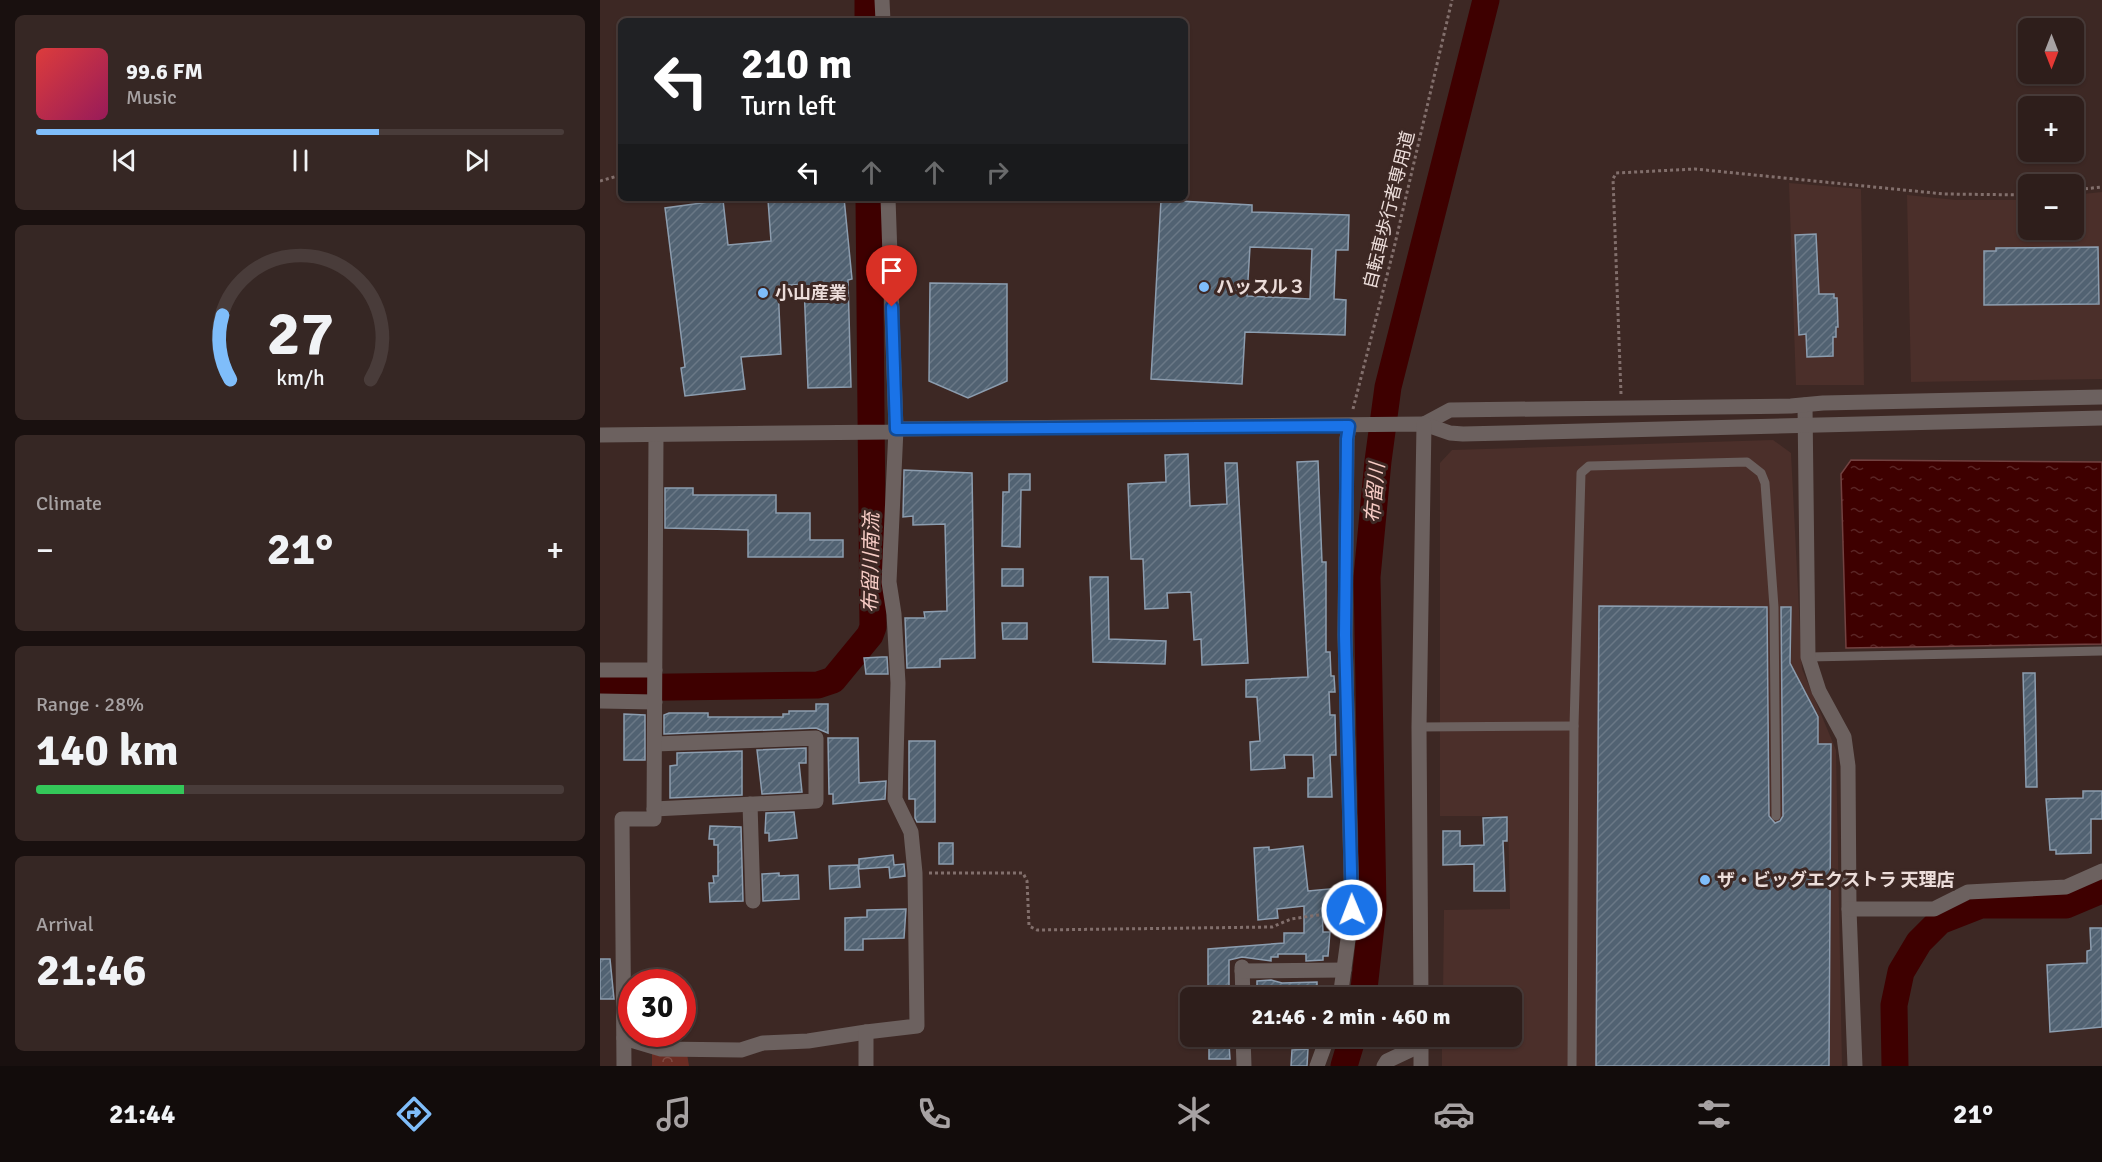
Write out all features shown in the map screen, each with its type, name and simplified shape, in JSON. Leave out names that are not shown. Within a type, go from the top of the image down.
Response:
[{"type":"street","points":[[882,0],[883,18]]},
{"type":"street","points":[[654,1047],[741,1050],[763,1043],[808,1041],[917,1026],[915,873],[911,832],[895,798],[898,683],[894,614],[889,582],[893,430],[888,201]]},
{"type":"street","points":[[1419,424],[1450,410],[1805,405],[2102,397]]},
{"type":"street","points":[[1805,405],[1808,657],[1819,691],[1844,736],[1848,765],[1849,909],[1855,1066]]},
{"type":"street","points":[[600,435],[1419,424],[1456,434],[2102,418]]},
{"type":"street","points":[[1419,424],[1420,987]]},
{"type":"street","points":[[1342,987],[1352,910],[1345,635],[1347,439],[1355,426]]},
{"type":"street","points":[[623,969],[622,819],[654,819],[656,435]]},
{"type":"street","points":[[600,670],[655,670]]},
{"type":"street","points":[[600,701],[655,702]]},
{"type":"street","points":[[654,809],[816,801],[816,738],[655,744]]},
{"type":"street","points":[[750,804],[753,902]]},
{"type":"street","points":[[1849,909],[1934,909],[1968,892],[2066,887],[2102,871]]},
{"type":"street","points":[[1243,987],[1242,969],[1344,970]]},
{"type":"street","points":[[866,1032],[866,1066]]},
{"type":"street","points":[[624,1047],[624,1066]]},
{"type":"street","points":[[1243,1047],[1244,1066]]},
{"type":"street","points":[[1317,1066],[1324,1047]]},
{"type":"street","points":[[1384,1066],[1387,1061],[1411,1047]]},
{"type":"street","points":[[1421,1047],[1421,1066]]},
{"type":"lane","points":[[1572,1066],[1574,726],[1581,473],[1589,466],[1747,462],[1761,473],[1765,483],[1774,607],[1776,816]]},
{"type":"lane","points":[[1808,657],[2102,651]]},
{"type":"lane","points":[[1419,727],[1574,726]]},
{"type":"path","name":"自転車歩行者専用道","points":[[1355,426],[1452,0]]},
{"type":"path","points":[[1622,408],[1613,179],[1616,173],[1695,169],[1944,194],[2018,195]]},
{"type":"path","points":[[600,181],[618,177]]},
{"type":"path","points":[[2084,189],[2102,187]]},
{"type":"path","points":[[915,873],[1023,873],[1027,881],[1029,926],[1037,930],[1272,927],[1292,919],[1352,910]]},
{"type":"shaded area","points":[[1789,183],[1861,189],[1864,385],[1796,385]]},
{"type":"shaded area","points":[[2102,192],[2102,379],[1911,382],[1907,195],[1956,200],[2018,200],[2018,240],[2084,240],[2084,194]]},
{"type":"shaded area","points":[[1773,440],[1791,453],[1802,669],[1836,750],[1842,1066],[1442,1066],[1442,1047],[1522,1047],[1522,987],[1443,987],[1444,910],[1510,909],[1508,816],[1440,816],[1440,463],[1452,450]]},
{"type":"green space","points":[[652,1051],[687,1054],[689,1066],[652,1066]]},
{"type":"water","points":[[1851,460],[2102,462],[2102,644],[1846,648],[1841,474]]},
{"type":"building","points":[[723,201],[728,245],[771,241],[768,201],[844,201],[852,279],[848,280],[851,387],[808,388],[804,284],[778,286],[781,354],[741,357],[745,389],[685,396],[681,368],[685,367],[665,208]]},
{"type":"building","points":[[1161,201],[1252,205],[1252,212],[1349,215],[1348,250],[1336,250],[1334,299],[1346,300],[1345,335],[1245,332],[1242,384],[1151,379]],"holes":[[[1250,247],[1312,249],[1310,299],[1247,296]]]},
{"type":"building","points":[[1816,234],[1819,294],[1834,294],[1834,298],[1837,298],[1838,327],[1836,327],[1836,337],[1833,337],[1833,356],[1807,357],[1806,334],[1799,335],[1795,235]]},
{"type":"building","points":[[2098,247],[2099,304],[1984,305],[1984,251],[1996,251],[1996,248]]},
{"type":"building","points":[[930,283],[1007,284],[1007,381],[968,398],[929,381]]},
{"type":"building","points":[[1188,454],[1190,506],[1227,504],[1225,463],[1237,463],[1248,663],[1202,665],[1201,639],[1194,640],[1191,592],[1167,593],[1168,608],[1145,609],[1143,559],[1131,559],[1128,484],[1166,482],[1165,455]]},
{"type":"building","points":[[1318,461],[1322,562],[1326,562],[1326,652],[1330,652],[1331,676],[1334,676],[1335,692],[1329,692],[1330,715],[1335,715],[1336,755],[1330,755],[1332,797],[1308,797],[1308,778],[1314,778],[1313,755],[1284,755],[1285,768],[1251,770],[1250,742],[1260,741],[1257,697],[1246,697],[1246,680],[1308,677],[1297,462]]},
{"type":"building","points":[[904,470],[972,473],[975,658],[940,659],[940,667],[907,668],[905,618],[925,618],[924,612],[947,611],[945,524],[913,525],[913,516],[903,517]]},
{"type":"building","points":[[1009,474],[1030,474],[1030,490],[1021,490],[1020,547],[1002,546],[1003,492],[1009,492]]},
{"type":"building","points":[[665,488],[693,488],[693,495],[776,495],[776,513],[810,513],[810,540],[843,540],[843,557],[748,557],[748,530],[665,528]]},
{"type":"building","points":[[1002,569],[1023,569],[1023,586],[1002,586]]},
{"type":"building","points":[[1090,577],[1108,577],[1109,639],[1166,641],[1165,664],[1093,662]]},
{"type":"building","points":[[1599,606],[1767,607],[1769,816],[1775,823],[1783,816],[1781,607],[1791,607],[1790,663],[1818,717],[1818,744],[1831,744],[1829,1066],[1596,1066]]},
{"type":"building","points":[[1002,623],[1027,623],[1027,639],[1003,639]]},
{"type":"building","points":[[887,657],[888,674],[866,674],[864,658]]},
{"type":"building","points":[[2023,673],[2035,673],[2037,787],[2026,787]]},
{"type":"building","points":[[816,704],[828,704],[828,733],[816,728],[664,734],[664,715],[669,713],[708,713],[708,717],[783,717],[783,714],[789,714],[789,711],[816,711]]},
{"type":"building","points":[[624,714],[645,715],[645,760],[624,760]]},
{"type":"building","points":[[828,738],[858,738],[859,783],[886,781],[885,799],[833,804],[833,794],[829,794]]},
{"type":"building","points":[[909,741],[935,741],[935,822],[917,822],[915,818],[915,799],[909,799]]},
{"type":"building","points":[[806,748],[806,763],[799,763],[802,792],[762,794],[757,750]]},
{"type":"building","points":[[742,751],[742,795],[670,798],[670,766],[677,765],[677,753]]},
{"type":"building","points":[[2083,791],[2102,791],[2102,819],[2091,819],[2091,853],[2056,854],[2056,850],[2050,850],[2046,799],[2083,798]]},
{"type":"building","points":[[794,812],[797,838],[769,841],[769,833],[765,833],[766,813]]},
{"type":"building","points":[[1507,817],[1507,841],[1503,841],[1505,891],[1474,891],[1474,864],[1443,865],[1443,831],[1460,831],[1460,846],[1484,845],[1483,818]]},
{"type":"building","points":[[710,826],[741,827],[743,901],[710,902],[709,883],[714,883],[713,876],[718,876],[718,845],[714,845],[714,839],[709,839]]},
{"type":"building","points":[[939,843],[953,843],[953,864],[939,864]]},
{"type":"building","points":[[1303,846],[1308,891],[1340,888],[1341,906],[1322,908],[1323,932],[1330,932],[1328,956],[1323,956],[1323,960],[1306,961],[1306,954],[1278,954],[1278,957],[1271,957],[1271,961],[1242,957],[1229,960],[1229,987],[1208,987],[1208,949],[1284,943],[1284,933],[1304,933],[1304,906],[1277,909],[1278,918],[1258,920],[1254,848],[1269,847],[1269,850]]},
{"type":"building","points":[[893,855],[894,865],[904,864],[905,876],[890,878],[889,867],[859,869],[859,859]]},
{"type":"building","points":[[858,865],[860,887],[830,889],[829,866]]},
{"type":"building","points":[[779,873],[779,876],[798,875],[799,899],[763,901],[762,874]]},
{"type":"building","points":[[906,909],[904,938],[863,939],[863,950],[845,950],[845,918],[867,917],[867,910]]},
{"type":"building","points":[[2090,928],[2102,928],[2102,1027],[2050,1032],[2047,965],[2087,963],[2087,951],[2091,950]]},
{"type":"building","points":[[600,959],[610,959],[614,999],[600,999]]},
{"type":"building","points":[[1257,981],[1317,982],[1317,987],[1257,987]]},
{"type":"building","points":[[1209,1047],[1229,1047],[1230,1059],[1209,1059]]},
{"type":"building","points":[[1308,1049],[1307,1066],[1291,1066],[1292,1050]]},
{"type":"waterway","name":"布留川南流","points":[[868,0],[868,18]]},
{"type":"waterway","name":"布留川","points":[[1364,987],[1373,907],[1367,577],[1378,461],[1388,387],[1486,0]]},
{"type":"waterway","name":"布留川南流","points":[[600,688],[818,685],[833,680],[870,635],[873,627],[869,201]]},
{"type":"waterway","points":[[1895,1066],[1894,1005],[1901,972],[1919,942],[1940,921],[1981,905],[2066,905],[2102,890]]},
{"type":"waterway","name":"布留川","points":[[1344,1066],[1350,1047]]},
{"type":"place","name":"ハッスル３","points":[[1204,287]]},
{"type":"place","name":"小山産業","points":[[763,293]]},
{"type":"place","name":"ザ・ビッグエクストラ 天理店","points":[[1705,880]]},
{"type":"route","points":[[892,307],[896,429],[1349,426],[1345,635],[1352,910]]}]
